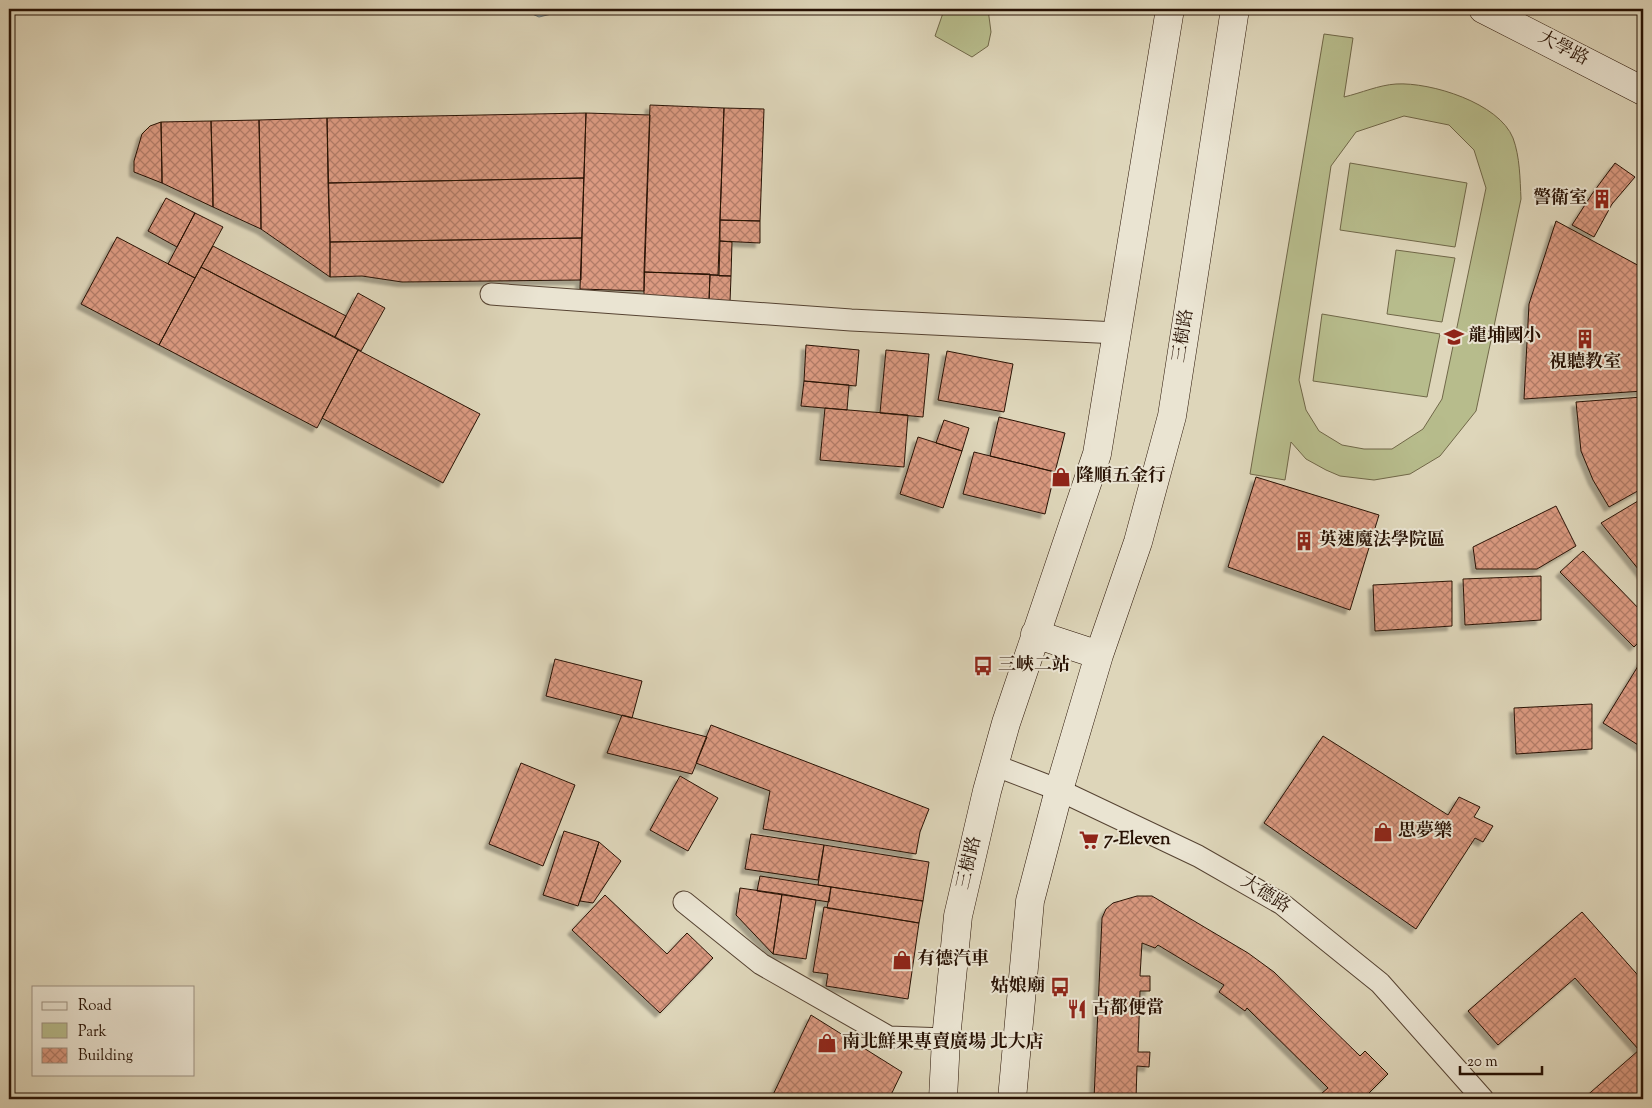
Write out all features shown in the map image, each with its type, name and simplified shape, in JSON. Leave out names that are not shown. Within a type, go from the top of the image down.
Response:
[{"type":"street","name":"三樹路","points":[[943,1099],[946,1038],[958,916],[994,765],[1034,634],[1055,581],[1097,454],[1170,9]]},
{"type":"street","name":"三樹路","points":[[1012,1099],[1030,901],[1059,790],[1100,655],[1138,542],[1172,416],[1236,9]]},
{"type":"street","name":"大學路","points":[[1483,9],[1643,91]]},
{"type":"street","points":[[491,294],[851,320],[1117,333]]},
{"type":"street","points":[[1034,634],[1100,655]]},
{"type":"street","name":"大德路","points":[[994,765],[1059,790],[1198,856],[1282,904],[1380,982],[1483,1099]]},
{"type":"street","points":[[684,902],[761,964],[889,1038],[946,1038]]},
{"type":"green space","points":[[937,9],[988,9],[991,32],[988,46],[972,57],[935,36],[943,13]]},
{"type":"green space","points":[[1324,34],[1353,38],[1344,97],[1377,87],[1396,84],[1411,84],[1445,91],[1479,105],[1494,115],[1513,138],[1518,160],[1521,199],[1476,411],[1440,456],[1410,474],[1374,480],[1340,476],[1306,459],[1291,442],[1285,480],[1250,474]],"holes":[[[1404,116],[1449,125],[1474,150],[1486,188],[1442,399],[1423,429],[1392,449],[1364,449],[1342,445],[1319,431],[1306,410],[1299,380],[1331,166],[1356,132]]]},
{"type":"green space","points":[[1350,163],[1467,183],[1455,247],[1340,230]]},
{"type":"green space","points":[[1396,250],[1455,258],[1442,322],[1387,314]]},
{"type":"green space","points":[[1322,314],[1440,334],[1427,397],[1313,381]]},
{"type":"water","points":[[521,9],[572,9],[539,17]]},
{"type":"building","points":[[650,105],[724,108],[718,275],[644,272]]},
{"type":"building","points":[[724,108],[764,109],[760,221],[720,220]]},
{"type":"building","points":[[586,113],[584,178],[328,183],[327,118]]},
{"type":"building","points":[[586,113],[650,115],[644,291],[580,289]]},
{"type":"building","points":[[327,118],[330,277],[261,229],[259,120]]},
{"type":"building","points":[[259,120],[261,229],[213,207],[211,121]]},
{"type":"building","points":[[211,121],[213,207],[162,183],[161,122]]},
{"type":"building","points":[[161,122],[162,183],[134,172],[134,161],[142,134],[150,126]]},
{"type":"building","name":"警衛室","points":[[1615,163],[1635,177],[1612,204],[1594,237],[1572,225]]},
{"type":"building","points":[[584,178],[582,238],[330,242],[328,183]]},
{"type":"building","points":[[166,198],[195,213],[177,247],[148,231]]},
{"type":"building","points":[[195,213],[223,227],[195,278],[168,264]]},
{"type":"building","points":[[720,220],[760,221],[760,243],[720,241]]},
{"type":"building","name":"視聽教室","points":[[1556,221],[1643,268],[1643,391],[1524,399],[1529,304]]},
{"type":"building","points":[[117,237],[195,278],[159,345],[81,304]]},
{"type":"building","points":[[582,238],[581,280],[402,282],[362,276],[330,277],[330,242]]},
{"type":"building","points":[[720,241],[732,242],[731,276],[719,276]]},
{"type":"building","points":[[213,246],[346,316],[335,337],[201,267]]},
{"type":"building","points":[[201,267],[358,350],[317,428],[159,345]]},
{"type":"building","points":[[644,272],[710,274],[709,301],[644,299]]},
{"type":"building","points":[[710,275],[731,276],[730,302],[709,301]]},
{"type":"building","points":[[358,293],[385,308],[361,351],[335,337]]},
{"type":"building","points":[[806,345],[859,350],[856,386],[804,381]]},
{"type":"building","points":[[358,350],[480,414],[443,483],[322,418]]},
{"type":"building","points":[[886,350],[929,354],[923,417],[880,413]]},
{"type":"building","points":[[947,351],[1013,364],[1004,412],[938,400]]},
{"type":"building","points":[[804,381],[849,385],[847,410],[801,406]]},
{"type":"building","points":[[1642,397],[1643,488],[1609,507],[1593,480],[1581,451],[1576,402]]},
{"type":"building","points":[[825,408],[908,415],[904,467],[820,460]]},
{"type":"building","points":[[999,417],[1065,433],[1055,472],[990,456]]},
{"type":"building","points":[[944,420],[969,428],[962,451],[936,443]]},
{"type":"building","points":[[918,437],[962,451],[943,508],[900,494]]},
{"type":"building","points":[[974,452],[1055,472],[1045,514],[963,494]]},
{"type":"building","name":"英速魔法學院區","points":[[1256,477],[1379,515],[1350,610],[1228,567]]},
{"type":"building","points":[[1643,498],[1643,575],[1601,523]]},
{"type":"building","points":[[1556,506],[1576,546],[1537,569],[1476,569],[1473,547]]},
{"type":"building","points":[[1583,551],[1643,613],[1643,638],[1634,647],[1560,572]]},
{"type":"building","points":[[1541,576],[1541,620],[1465,625],[1463,579]]},
{"type":"building","points":[[1452,581],[1452,626],[1375,631],[1373,585]]},
{"type":"building","points":[[1643,658],[1643,748],[1603,723]]},
{"type":"building","points":[[555,659],[642,681],[632,718],[546,696]]},
{"type":"building","points":[[1592,704],[1592,749],[1516,754],[1514,708]]},
{"type":"building","points":[[622,715],[707,737],[692,774],[607,753]]},
{"type":"building","points":[[711,725],[929,809],[920,832],[916,854],[763,829],[770,791],[696,763]]},
{"type":"building","name":"思夢樂","points":[[1323,736],[1448,815],[1459,797],[1480,807],[1474,817],[1493,826],[1483,842],[1475,838],[1416,929],[1264,823]]},
{"type":"building","points":[[521,763],[575,785],[543,866],[489,844]]},
{"type":"building","points":[[680,776],[718,798],[688,851],[650,830]]},
{"type":"building","points":[[564,831],[599,842],[578,906],[543,895]]},
{"type":"building","points":[[751,834],[824,845],[818,880],[745,869]]},
{"type":"building","points":[[599,842],[621,861],[593,903],[580,901]]},
{"type":"building","points":[[824,845],[929,862],[923,901],[818,885]]},
{"type":"building","points":[[760,876],[831,887],[829,902],[757,891]]},
{"type":"building","points":[[831,887],[923,901],[919,923],[827,908]]},
{"type":"building","points":[[740,888],[782,894],[773,954],[736,915]]},
{"type":"building","points":[[782,894],[816,900],[806,959],[773,954]]},
{"type":"building","points":[[605,895],[667,954],[687,933],[713,958],[660,1013],[572,930]]},
{"type":"building","points":[[1137,896],[1152,896],[1248,953],[1274,972],[1360,1056],[1365,1051],[1388,1074],[1363,1099],[1315,1099],[1328,1088],[1247,1008],[1245,1011],[1219,992],[1224,985],[1158,945],[1155,948],[1142,943],[1140,976],[1150,976],[1150,991],[1140,991],[1138,1052],[1150,1052],[1149,1067],[1137,1066],[1136,1099],[1094,1099],[1102,918],[1106,909],[1113,903]]},
{"type":"building","points":[[824,907],[919,923],[908,999],[826,986],[828,974],[813,972]]},
{"type":"building","points":[[1582,912],[1643,981],[1643,1099],[1583,1099],[1639,1050],[1575,978],[1498,1045],[1468,1011]]},
{"type":"building","name":"南北鮮果專賣廣場 北大店","points":[[811,1015],[902,1072],[889,1099],[771,1099]]},
{"type":"place","name":"警衛室","points":[[1602,199]]},
{"type":"place","name":"龍埔國小","points":[[1454,337]]},
{"type":"place","name":"視聽教室","points":[[1585,339]]},
{"type":"place","name":"隆順五金行","points":[[1061,477]]},
{"type":"place","name":"英速魔法學院區","points":[[1304,541]]},
{"type":"place","name":"三峽二站","points":[[983,666]]},
{"type":"place","name":"思夢樂","points":[[1383,832]]},
{"type":"place","name":"7-Eleven","points":[[1089,840]]},
{"type":"place","name":"有德汽車","points":[[902,960]]},
{"type":"place","name":"姑娘廟","points":[[1060,987]]},
{"type":"place","name":"古都便當","points":[[1077,1009]]},
{"type":"place","name":"南北鮮果專賣廣場 北大店","points":[[827,1043]]}]
